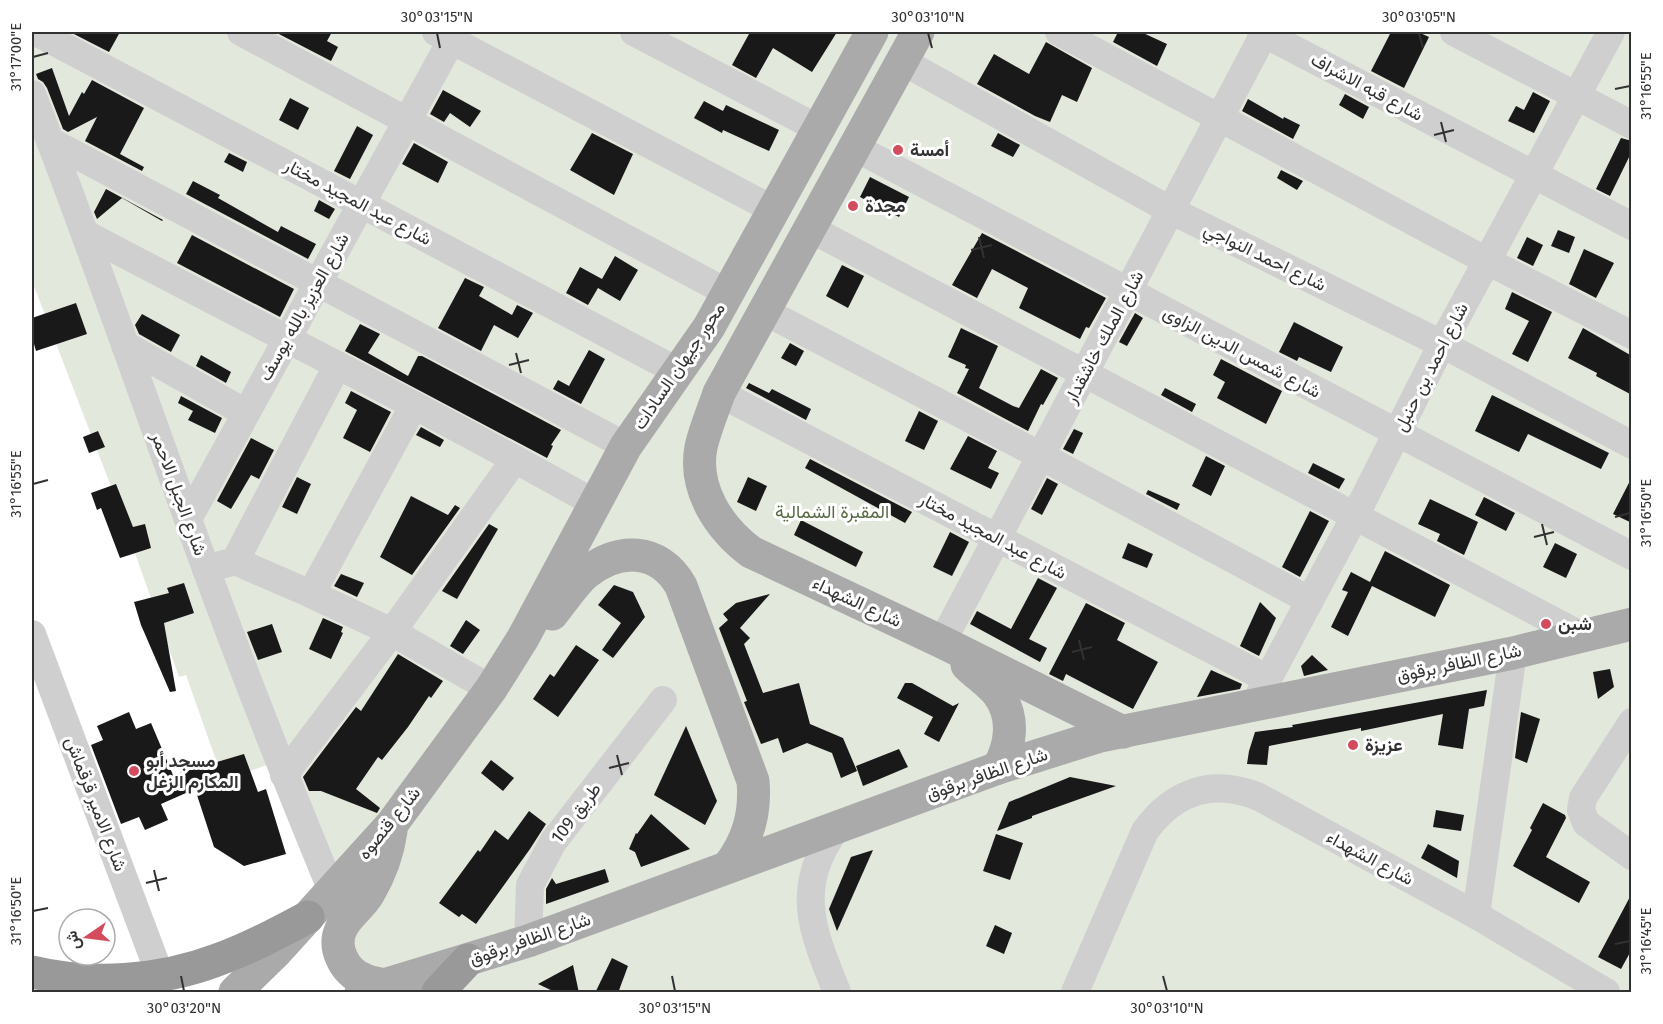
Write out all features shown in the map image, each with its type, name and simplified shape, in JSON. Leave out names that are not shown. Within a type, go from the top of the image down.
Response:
[{"type":"highway","points":[[32,972],[113,986],[216,961],[257,944],[308,917]]},
{"type":"highway","points":[[438,993],[468,960]]},
{"type":"main road","name":"محور جيهان السادات","points":[[523,638],[626,446],[709,327],[819,129],[869,32]]},
{"type":"main road","points":[[719,393],[918,32]]},
{"type":"main road","name":"شارع الشهداء","points":[[719,393],[701,447],[700,466],[703,484],[708,501],[726,530],[751,552],[942,642],[1123,732]]},
{"type":"main road","points":[[523,638],[538,630],[575,584],[599,565],[624,555],[636,554],[668,567],[681,586],[753,781],[754,807],[750,829],[739,853],[728,867]]},
{"type":"main road","name":"شارع الظافر برقوق","points":[[373,989],[528,941],[998,768],[1100,736],[1123,732],[1261,692],[1513,653],[1632,624]]},
{"type":"main road","name":"شارع قنصوه","points":[[235,993],[392,824],[491,689],[523,638]]},
{"type":"main road","points":[[942,642],[998,694],[1005,705],[1009,738],[1005,757],[998,768]]},
{"type":"main road","points":[[373,989],[347,968],[339,949],[338,939],[341,929],[368,895],[375,882],[386,854],[392,824]]},
{"type":"street","name":"شارع عبد المجيد مختار","points":[[36,32],[679,372]]},
{"type":"street","points":[[241,32],[728,293]]},
{"type":"street","points":[[634,32],[819,129]]},
{"type":"street","points":[[1059,32],[1487,261],[1632,335]]},
{"type":"street","name":"شارع الملك خاشقدار","points":[[942,642],[1263,32]]},
{"type":"street","name":"شارع قبه الاشراف","points":[[1263,32],[1632,226]]},
{"type":"street","points":[[1454,32],[1632,125]]},
{"type":"street","name":"شارع احمد بن حنبل","points":[[1261,692],[1355,516],[1442,344],[1611,32]]},
{"type":"street","name":"شارع العزيز بالله يوسف","points":[[188,519],[407,119],[447,34]]},
{"type":"street","points":[[447,34],[774,210]]},
{"type":"street","name":"شارع احمد النواجي","points":[[902,61],[1170,210],[1442,344],[1632,444]]},
{"type":"street","name":"شارع الجبل الاحمر","points":[[32,94],[86,234],[206,569],[284,775],[332,891]]},
{"type":"street","points":[[50,141],[626,446]]},
{"type":"street","name":"شارع شمس الدين الزاوى","points":[[854,147],[1632,556]]},
{"type":"street","points":[[809,228],[1582,636]]},
{"type":"street","points":[[86,234],[414,405],[594,503]]},
{"type":"street","points":[[764,311],[1309,600]]},
{"type":"street","points":[[125,345],[246,413]]},
{"type":"street","points":[[235,561],[337,366]]},
{"type":"street","name":"شارع عبد المجيد مختار","points":[[719,393],[998,538],[1261,692]]},
{"type":"street","points":[[311,594],[414,405]]},
{"type":"street","points":[[284,775],[392,632],[515,459]]},
{"type":"street","points":[[206,569],[235,561],[392,632],[491,689]]},
{"type":"street","name":"شارع الامير قرقماش","points":[[32,634],[160,975]]},
{"type":"street","points":[[1476,915],[1513,653]]},
{"type":"street","name":"طريق 109","points":[[528,941],[530,885],[553,842],[663,700]]},
{"type":"street","points":[[1632,722],[1583,798],[1581,810],[1586,823],[1632,856]]},
{"type":"street","name":"شارع الشهداء","points":[[1075,993],[1139,845],[1154,819],[1176,800],[1204,789],[1233,789],[1259,797],[1476,915],[1606,993]]},
{"type":"street","points":[[837,827],[820,853],[814,870],[810,905],[817,943],[837,993]]},
{"type":"green space","name":"المقبرة الشمالية","points":[[32,32],[1631,32],[1631,992],[373,992],[276,762],[223,780],[186,675],[179,677],[115,497],[32,281]]},
{"type":"building","points":[[70,32],[120,32],[109,52]]},
{"type":"building","points":[[275,32],[332,32],[327,41],[338,47],[331,61]]},
{"type":"building","points":[[746,32],[837,32],[812,72],[773,48],[756,78],[732,65],[749,34]]},
{"type":"building","points":[[1118,32],[1141,32],[1167,44],[1157,66],[1113,42]]},
{"type":"building","points":[[1391,32],[1418,32],[1429,37],[1404,88],[1371,71]]},
{"type":"building","points":[[1046,42],[1092,68],[1077,102],[1062,95],[1050,122],[977,84],[994,54],[1029,74]]},
{"type":"building","points":[[52,68],[69,116],[82,92],[84,94],[92,80],[144,108],[120,154],[144,167],[142,171],[85,141],[97,117],[68,132],[63,129],[47,88],[36,74]]},
{"type":"building","points":[[443,90],[481,111],[470,127],[450,113],[444,122],[430,114]]},
{"type":"building","points":[[1533,92],[1550,101],[1534,133],[1508,121],[1516,106],[1524,110]]},
{"type":"building","points":[[1345,94],[1369,107],[1363,119],[1339,105]]},
{"type":"building","points":[[290,98],[309,108],[298,130],[279,120]]},
{"type":"building","points":[[1248,99],[1283,119],[1284,117],[1300,125],[1293,139],[1242,111]]},
{"type":"building","points":[[704,101],[723,111],[726,105],[779,130],[769,151],[723,130],[722,133],[694,118]]},
{"type":"building","points":[[357,126],[373,135],[350,179],[334,171]]},
{"type":"building","points":[[592,133],[633,154],[614,195],[570,170]]},
{"type":"building","points":[[998,133],[1020,145],[1013,157],[991,146]]},
{"type":"building","points":[[1621,138],[1632,141],[1632,151],[1610,196],[1596,189]]},
{"type":"building","points":[[414,143],[448,162],[438,183],[402,164]]},
{"type":"building","points":[[229,153],[247,162],[243,172],[224,162]]},
{"type":"building","points":[[1281,170],[1303,181],[1297,190],[1277,178]]},
{"type":"building","points":[[870,177],[909,197],[899,217],[860,197]]},
{"type":"building","points":[[193,181],[220,195],[218,198],[278,232],[281,226],[316,244],[308,259],[186,194]]},
{"type":"building","points":[[106,189],[163,220],[122,198],[97,219],[94,212]]},
{"type":"building","points":[[319,200],[335,209],[329,219],[314,211]]},
{"type":"building","points":[[1558,230],[1575,237],[1569,253],[1551,246]]},
{"type":"building","points":[[982,233],[1106,298],[1080,339],[1019,308],[1028,288],[992,269],[977,298],[952,285]]},
{"type":"building","points":[[192,235],[294,289],[280,317],[177,263]]},
{"type":"building","points":[[1527,237],[1543,245],[1533,266],[1517,258]]},
{"type":"building","points":[[1584,249],[1614,263],[1596,298],[1569,284]]},
{"type":"building","points":[[615,256],[638,270],[620,301],[598,288],[588,305],[566,293],[580,267],[602,279]]},
{"type":"building","points":[[842,265],[864,276],[848,308],[826,296]]},
{"type":"building","points":[[465,278],[484,287],[479,296],[512,315],[517,305],[533,313],[518,338],[494,325],[481,351],[438,328]]},
{"type":"building","points":[[1512,292],[1552,312],[1528,362],[1512,354],[1529,321],[1505,309]]},
{"type":"building","points":[[76,303],[87,334],[36,351],[32,337],[32,318]]},
{"type":"building","points":[[1135,313],[1143,318],[1127,346],[1119,342]]},
{"type":"building","points":[[142,314],[180,335],[171,352],[139,334],[135,325]]},
{"type":"building","points":[[1294,322],[1343,347],[1331,372],[1299,357],[1297,361],[1279,352]]},
{"type":"building","points":[[360,324],[380,334],[368,353],[408,376],[418,356],[422,356],[561,430],[551,445],[553,446],[547,458],[345,351]]},
{"type":"building","points":[[961,328],[998,346],[979,388],[1013,406],[1019,408],[1041,369],[1058,378],[1043,405],[1041,404],[1028,431],[957,393],[969,369],[965,368],[966,365],[948,357]]},
{"type":"building","points":[[1583,328],[1632,356],[1632,395],[1568,358]]},
{"type":"building","points":[[790,343],[804,351],[796,366],[781,358]]},
{"type":"building","points":[[589,350],[605,359],[581,404],[553,389],[558,380],[569,386]]},
{"type":"building","points":[[201,355],[231,372],[226,383],[196,366]]},
{"type":"building","points":[[1221,359],[1282,391],[1266,424],[1217,398],[1225,382],[1213,375]]},
{"type":"building","points":[[749,383],[769,393],[772,389],[811,409],[806,420],[746,388]]},
{"type":"building","points":[[1165,388],[1196,404],[1192,412],[1161,395]]},
{"type":"building","points":[[351,391],[391,412],[370,452],[343,438],[357,410],[345,403]]},
{"type":"building","points":[[1492,395],[1609,453],[1601,469],[1528,434],[1519,452],[1475,431]]},
{"type":"building","points":[[181,396],[222,418],[215,433],[188,420],[193,411],[178,403]]},
{"type":"building","points":[[919,411],[938,421],[924,450],[905,441]]},
{"type":"building","points":[[421,427],[444,440],[440,447],[416,435]]},
{"type":"building","points":[[1074,429],[1083,433],[1073,454],[1063,449]]},
{"type":"building","points":[[98,431],[105,447],[89,453],[83,437]]},
{"type":"building","points":[[968,436],[997,451],[988,468],[999,473],[991,489],[950,469]]},
{"type":"building","points":[[251,438],[274,450],[259,479],[251,475],[231,509],[217,501]]},
{"type":"building","points":[[1206,456],[1225,466],[1211,496],[1192,486]]},
{"type":"building","points":[[810,459],[912,512],[905,523],[805,468]]},
{"type":"building","points":[[1313,463],[1345,479],[1339,489],[1308,473]]},
{"type":"building","points":[[297,477],[311,484],[297,514],[282,507]]},
{"type":"building","points":[[748,477],[767,486],[756,511],[737,502]]},
{"type":"building","points":[[1632,477],[1632,523],[1613,514]]},
{"type":"building","points":[[1047,478],[1058,484],[1042,515],[1031,509]]},
{"type":"building","points":[[116,484],[133,527],[145,524],[151,548],[120,558],[101,508],[97,510],[91,493]]},
{"type":"building","points":[[1148,490],[1180,504],[1177,510],[1146,494]]},
{"type":"building","points":[[411,496],[448,515],[455,505],[460,508],[412,575],[380,557]]},
{"type":"building","points":[[1484,497],[1515,513],[1506,531],[1475,515]]},
{"type":"building","points":[[1430,499],[1478,522],[1464,555],[1437,541],[1440,534],[1418,524]]},
{"type":"building","points":[[1310,511],[1329,521],[1300,577],[1282,567]]},
{"type":"building","points":[[801,520],[863,552],[856,567],[794,535]]},
{"type":"building","points":[[489,524],[498,529],[457,599],[442,591]]},
{"type":"building","points":[[950,532],[969,542],[952,576],[933,567]]},
{"type":"building","points":[[1128,543],[1153,554],[1147,568],[1122,558]]},
{"type":"building","points":[[1555,543],[1577,554],[1566,578],[1543,567]]},
{"type":"building","points":[[1385,551],[1450,585],[1435,617],[1372,586],[1348,636],[1331,627],[1348,592],[1342,590],[1351,572],[1370,582]]},
{"type":"building","points":[[341,574],[364,583],[357,597],[334,586]]},
{"type":"building","points":[[1038,578],[1057,588],[1029,639],[1047,648],[1040,662],[970,624],[977,611],[1011,629]]},
{"type":"building","points":[[184,583],[194,613],[164,623],[176,691],[170,692],[141,625],[134,602],[169,593],[167,588]]},
{"type":"building","points":[[614,585],[633,592],[645,617],[613,658],[602,650],[621,623],[598,605]]},
{"type":"building","points":[[770,594],[740,628],[750,638],[744,644],[763,693],[799,683],[810,724],[843,738],[857,771],[841,778],[832,753],[807,743],[783,753],[778,738],[761,744],[719,628],[728,620],[723,614],[736,603]]},
{"type":"building","points":[[1260,602],[1276,618],[1259,656],[1240,646]]},
{"type":"building","points":[[1086,603],[1125,623],[1117,640],[1158,662],[1133,709],[1066,674],[1063,681],[1049,674]]},
{"type":"building","points":[[323,618],[343,627],[341,632],[343,633],[331,659],[309,649]]},
{"type":"building","points":[[466,620],[480,630],[463,654],[450,646]]},
{"type":"building","points":[[272,624],[282,652],[258,660],[247,632]]},
{"type":"building","points":[[576,645],[599,660],[558,717],[533,699],[550,674],[554,677]]},
{"type":"building","points":[[398,654],[443,681],[431,698],[429,696],[382,760],[378,757],[356,789],[380,808],[377,813],[321,791],[309,791],[303,777],[356,707],[361,711]]},
{"type":"building","points":[[1312,655],[1328,670],[1304,676],[1301,666]]},
{"type":"building","points":[[1610,669],[1614,687],[1598,699],[1593,672]]},
{"type":"building","points":[[1211,670],[1242,684],[1240,689],[1197,697]]},
{"type":"building","points":[[905,683],[912,683],[953,706],[959,703],[939,742],[924,734],[933,717],[897,698]]},
{"type":"building","points":[[1487,690],[1484,706],[1469,709],[1463,749],[1438,745],[1443,714],[1361,731],[1361,728],[1269,746],[1267,765],[1247,764],[1255,732],[1293,727],[1292,725]]},
{"type":"building","points":[[129,712],[136,729],[151,723],[173,775],[244,754],[258,792],[266,789],[286,854],[244,866],[214,847],[195,789],[161,804],[168,820],[145,830],[139,817],[121,824],[91,745],[103,740],[97,726]]},
{"type":"building","points":[[1521,712],[1540,719],[1527,763],[1515,758]]},
{"type":"building","points":[[686,726],[717,801],[705,825],[654,795]]},
{"type":"building","points":[[899,749],[908,767],[863,786],[856,766]]},
{"type":"building","points":[[491,760],[514,778],[503,791],[481,773]]},
{"type":"building","points":[[1070,777],[1116,786],[997,831],[1009,802]]},
{"type":"building","points":[[1543,803],[1565,815],[1566,818],[1546,857],[1590,882],[1579,903],[1513,866]]},
{"type":"building","points":[[1436,810],[1464,815],[1461,831],[1433,827]]},
{"type":"building","points":[[529,811],[546,824],[476,924],[462,914],[459,917],[439,903],[495,830],[508,840]]},
{"type":"building","points":[[651,814],[690,849],[641,867],[635,852],[629,849],[636,833]]},
{"type":"building","points":[[996,834],[1023,843],[1010,880],[983,871]]},
{"type":"building","points":[[1428,844],[1459,861],[1457,878],[1421,858]]},
{"type":"building","points":[[873,850],[837,931],[829,909],[851,857]]},
{"type":"building","points":[[605,869],[609,882],[546,904],[546,889],[552,878],[556,884]]},
{"type":"building","points":[[1632,893],[1632,949],[1621,969],[1598,957]]},
{"type":"building","points":[[995,925],[1012,933],[1004,954],[986,946]]},
{"type":"building","points":[[612,958],[628,966],[618,993],[595,993]]},
{"type":"building","points":[[573,965],[579,993],[557,993],[538,984]]},
{"type":"place","name":"أمسة","points":[[898,150]]},
{"type":"place","name":"مجدة","points":[[853,206]]},
{"type":"place","name":"شبن","points":[[1546,624]]},
{"type":"place","name":"عزيزة","points":[[1353,745]]},
{"type":"place","name":"مسجد أبو المكارم الزغل","points":[[134,771]]}]
